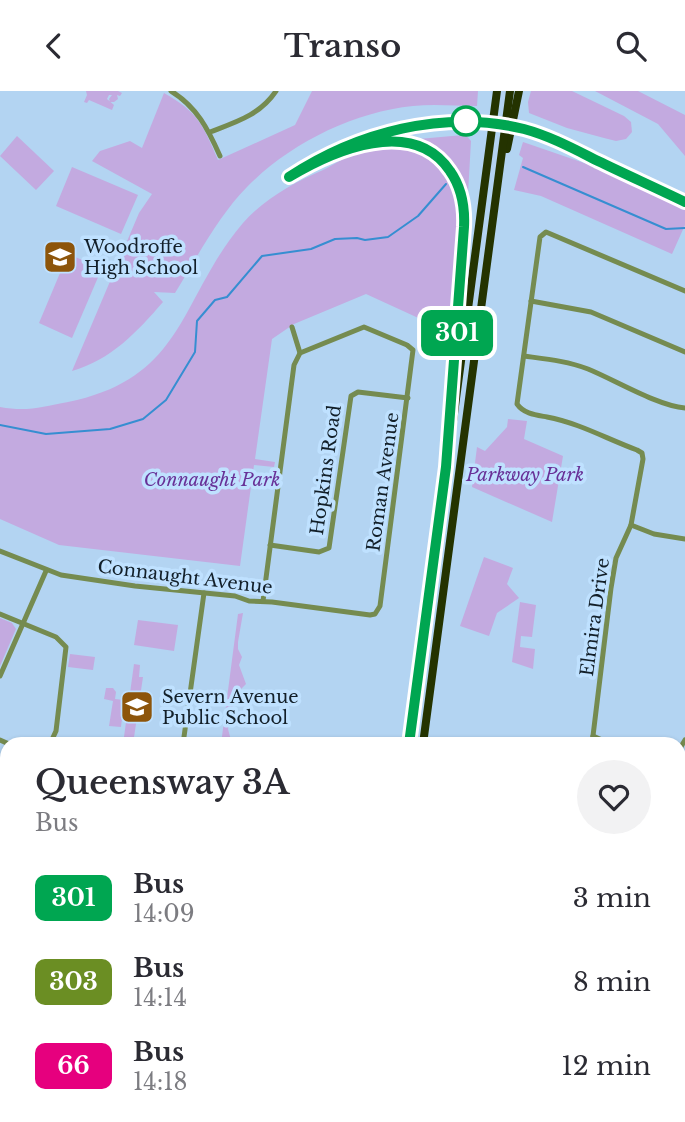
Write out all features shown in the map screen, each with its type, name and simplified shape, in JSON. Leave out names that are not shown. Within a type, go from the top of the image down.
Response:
[{"type":"highway","points":[[411,737],[495,91]]},
{"type":"highway","points":[[424,737],[511,108],[510,91]]},
{"type":"highway","points":[[511,108],[519,91]]},
{"type":"street","points":[[173,91],[189,104],[210,132],[220,156]]},
{"type":"street","points":[[210,132],[251,116],[268,104],[276,91]]},
{"type":"street","points":[[685,291],[545,232],[540,237],[524,356],[563,361],[585,368],[663,403],[685,408]]},
{"type":"street","points":[[531,302],[591,312],[685,352]]},
{"type":"street","points":[[263,601],[294,365],[300,353],[292,327]]},
{"type":"street","name":"Roman Avenue","points":[[300,353],[364,327],[412,348],[414,354],[380,606],[375,614],[370,615]]},
{"type":"street","name":"Elmira Drive","points":[[524,356],[517,404],[521,409],[580,426],[637,450],[642,455],[631,525],[616,558],[613,574],[592,737]]},
{"type":"street","name":"Hopkins Road","points":[[270,545],[319,552],[329,548],[351,396],[358,392],[408,398]]},
{"type":"street","points":[[631,525],[654,534],[685,539]]},
{"type":"street","name":"Connaught Avenue","points":[[0,551],[46,571],[80,579],[370,615]]},
{"type":"street","points":[[0,676],[46,571]]},
{"type":"street","points":[[184,737],[204,593]]},
{"type":"street","points":[[0,614],[64,642],[66,656],[53,737]]},
{"type":"green space","points":[[86,91],[122,93],[117,95],[118,99],[114,102],[110,102],[114,105],[112,110],[89,100],[84,102]]},
{"type":"green space","points":[[312,91],[478,91],[477,106],[437,105],[390,109],[345,123],[282,157],[237,198],[208,238],[175,293],[154,292],[163,302],[133,334],[99,360],[72,371],[139,213],[152,194],[92,161],[100,151],[130,141],[142,148],[164,93],[198,120],[218,160],[295,125]]},
{"type":"green space","points":[[531,91],[572,91],[624,116],[631,122],[632,132],[626,139],[616,141],[567,128],[529,113]]},
{"type":"green space","points":[[595,91],[638,91],[685,115],[685,156],[658,124]]},
{"type":"green space","name":"Connaught Park","points":[[466,135],[471,141],[468,194],[459,221],[452,333],[444,329],[423,342],[418,340],[438,327],[366,294],[294,324],[272,339],[255,459],[275,462],[274,467],[254,465],[240,566],[59,545],[0,519],[0,407],[27,409],[68,402],[107,390],[136,374],[158,355],[176,332],[222,251],[243,223],[260,206],[291,186],[347,157],[369,149],[410,140]]},
{"type":"green space","points":[[17,136],[54,171],[36,190],[0,156]]},
{"type":"green space","points":[[523,142],[587,164],[685,209],[685,225],[672,254],[541,196],[514,190],[523,158],[519,155]]},
{"type":"green space","points":[[72,167],[138,195],[121,234],[56,206]]},
{"type":"green space","points":[[68,254],[102,268],[72,338],[39,323]]},
{"type":"green space","name":"Parkway Park","points":[[508,419],[527,421],[524,439],[563,456],[552,522],[472,487],[477,447],[485,451],[507,427]]},
{"type":"green space","points":[[484,557],[513,568],[507,584],[519,598],[497,613],[489,636],[460,626]]},
{"type":"green space","points":[[520,602],[536,605],[532,637],[521,636],[520,647],[535,649],[533,669],[512,662]]},
{"type":"green space","points":[[243,613],[238,649],[242,657],[239,665],[246,684],[235,695],[228,729],[230,737],[222,737],[238,614]]},
{"type":"green space","points":[[0,618],[12,623],[16,629],[0,666]]},
{"type":"green space","points":[[138,620],[178,625],[174,651],[134,645]]},
{"type":"green space","points":[[70,654],[95,657],[93,670],[68,667]]},
{"type":"green space","points":[[134,664],[140,665],[139,677],[143,677],[134,737],[124,737]]},
{"type":"green space","points":[[106,688],[113,688],[116,692],[115,699],[124,700],[121,727],[109,726],[113,701],[104,699]]},
{"type":"waterway","points":[[523,167],[666,229],[685,228]]},
{"type":"waterway","points":[[0,425],[46,434],[110,429],[143,419],[166,400],[195,352],[197,321],[215,300],[227,297],[262,256],[311,249],[335,239],[365,240],[388,237],[418,216],[446,184]]},
{"type":"bus line","name":"301","points":[[410,737],[446,467],[464,227],[461,193],[451,172],[439,158],[411,143],[400,141],[374,143],[349,150],[289,177],[336,150],[376,135],[447,122],[477,122],[522,129],[548,137],[685,202]]},
{"type":"place","name":"Woodroffe High School","points":[[60,257]]},
{"type":"place","name":"Severn Avenue Public School","points":[[137,707]]}]
